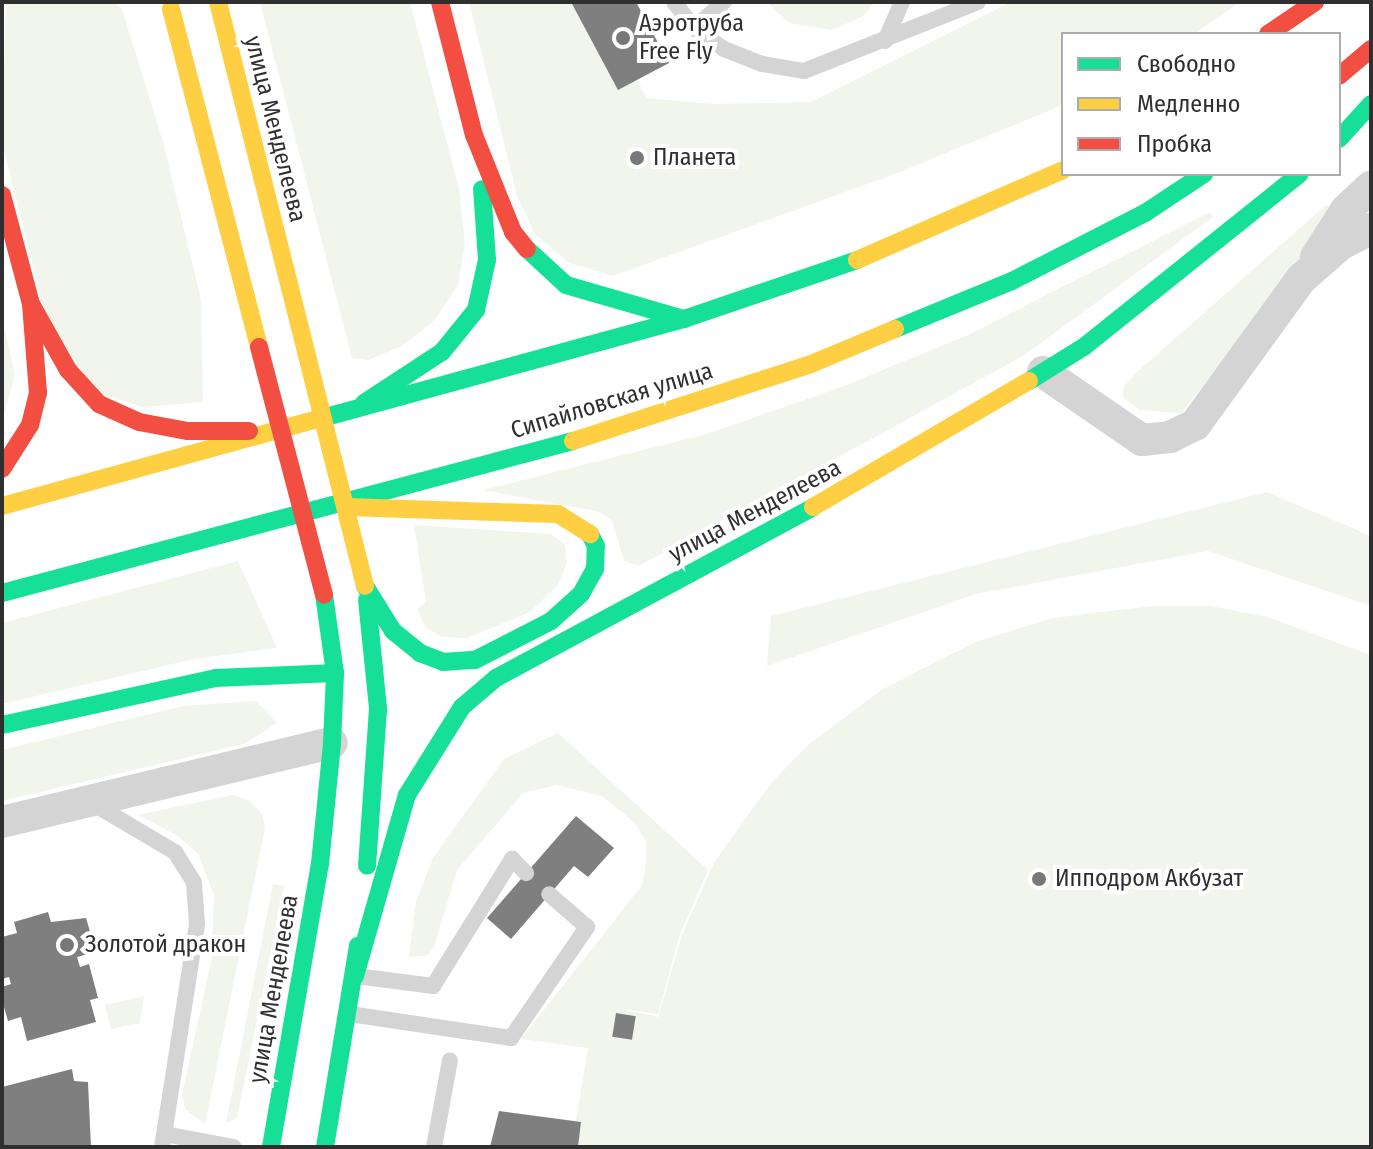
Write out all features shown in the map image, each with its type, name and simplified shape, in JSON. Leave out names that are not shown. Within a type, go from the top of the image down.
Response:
[{"type":"main road","name":"улица Менделеева","points":[[218,2],[365,586],[378,709],[355,976],[325,1147]]},
{"type":"main road","points":[[440,2],[474,135],[513,232],[537,261],[566,285],[684,319]]},
{"type":"main road","points":[[1271,32],[1315,2]]},
{"type":"main road","name":"улица Менделеева","points":[[167,4],[324,595],[335,673],[332,743],[309,936],[271,1147]]},
{"type":"main road","points":[[1341,74],[1371,49]]},
{"type":"main road","points":[[1341,137],[1371,104]]},
{"type":"main road","points":[[360,406],[442,352],[476,310],[487,260],[474,135]]},
{"type":"main road","points":[[2,506],[264,431],[684,319],[858,260],[1061,171]]},
{"type":"main road","name":"Сипайловская улица","points":[[2,593],[601,433],[811,364],[1012,281],[1145,213],[1201,176]]},
{"type":"main road","name":"улица Менделеева","points":[[355,976],[407,795],[439,738],[473,697],[496,678],[915,452],[1085,346],[1298,176]]},
{"type":"main road","points":[[2,195],[31,304],[38,393],[30,425],[2,469]]},
{"type":"main road","points":[[31,304],[68,370],[99,404],[139,422],[188,431],[264,431]]},
{"type":"main road","points":[[328,506],[558,514],[587,529],[596,546],[595,569],[581,594],[551,621],[475,660],[443,662],[420,653],[393,631],[365,586]]},
{"type":"main road","points":[[2,606],[68,573]]},
{"type":"main road","points":[[4,724],[216,678],[335,673]]},
{"type":"street","points":[[1043,372],[1142,440],[1170,437],[1195,425],[1301,279],[1346,210],[1371,187]]},
{"type":"street","points":[[1301,279],[1341,244],[1371,229]]},
{"type":"street","points":[[2,822],[332,743]]},
{"type":"lane","points":[[674,2],[694,28],[724,49],[762,64],[804,71],[978,2]]},
{"type":"lane","points":[[694,28],[724,2]]},
{"type":"lane","points":[[885,41],[902,2]]},
{"type":"lane","points":[[87,801],[175,852],[194,883],[197,924],[164,1141],[234,1147]]},
{"type":"lane","points":[[355,976],[433,986],[512,859],[526,873]]},
{"type":"lane","points":[[349,1013],[511,1038],[587,927],[549,894]]},
{"type":"lane","points":[[434,1147],[450,1060]]},
{"type":"shaded area","points":[[6,2],[114,2],[122,9],[164,145],[201,300],[203,402],[141,407],[94,391],[44,311],[2,142]]},
{"type":"shaded area","points":[[260,2],[410,2],[459,189],[465,244],[458,285],[435,320],[402,346],[368,360],[352,358]]},
{"type":"shaded area","points":[[469,2],[593,2],[647,98],[712,104],[811,102],[1011,2],[1240,2],[1197,32],[1061,32],[1061,106],[892,175],[613,276],[569,263],[535,234],[517,196]]},
{"type":"shaded area","points":[[767,2],[875,2],[862,17],[831,30],[789,23]]},
{"type":"shaded area","points":[[1326,205],[1333,209],[1288,281],[1181,413],[1139,410],[1123,397],[1124,386],[1137,372]]},
{"type":"shaded area","points":[[1210,212],[1213,217],[1023,356],[639,566],[624,561],[612,520],[596,511],[483,490],[707,434],[844,386],[968,335]]},
{"type":"shaded area","points":[[2,317],[15,375],[2,421]]},
{"type":"shaded area","points":[[1267,492],[1371,536],[1371,606],[1208,551],[976,594],[767,666],[771,616]]},
{"type":"shaded area","points":[[414,525],[551,534],[565,545],[567,563],[558,585],[530,612],[467,638],[442,637],[426,628],[417,609],[426,602]]},
{"type":"shaded area","points":[[238,561],[277,648],[194,659],[2,704],[2,623]]},
{"type":"shaded area","name":"Ипподром Акбузат","points":[[1152,606],[1211,606],[1267,617],[1371,655],[1371,1147],[490,1147],[499,1111],[576,1121],[588,1048],[521,1039],[643,884],[646,860],[646,842],[636,824],[602,796],[557,785],[523,793],[457,870],[434,947],[428,955],[409,957],[416,901],[433,858],[504,759],[558,733],[708,870],[680,934],[658,1014],[616,1008],[658,1017],[682,935],[715,861],[772,782],[808,745],[883,689],[978,641],[1053,618]]},
{"type":"shaded area","points":[[256,701],[277,723],[244,744],[2,801],[2,750],[183,706]]},
{"type":"shaded area","points":[[232,795],[249,800],[262,814],[265,828],[205,1124],[185,1109],[182,1095],[212,957],[214,895],[198,854],[178,836],[138,815]]},
{"type":"shaded area","points":[[273,884],[284,886],[237,1118],[226,1123]]},
{"type":"shaded area","points":[[144,996],[140,1023],[111,1029],[105,1005]]},
{"type":"building","name":"Аэротруба Free Fly","points":[[571,2],[636,2],[669,63],[618,90]]},
{"type":"building","points":[[576,816],[614,848],[588,877],[574,866],[511,939],[487,918]]},
{"type":"building","points":[[48,912],[51,922],[86,918],[96,952],[77,957],[80,967],[89,964],[98,998],[90,1000],[96,1022],[27,1041],[21,1017],[8,1021],[2,1000],[2,987],[11,984],[9,977],[2,979],[2,937],[17,933],[14,922]]},
{"type":"building","points":[[616,1013],[636,1016],[632,1040],[612,1037]]},
{"type":"building","points":[[72,1069],[74,1081],[88,1082],[91,1147],[2,1147],[2,1087]]},
{"type":"building","points":[[499,1111],[581,1122],[578,1147],[490,1147]]},
{"type":"traffic: fast","points":[[1341,137],[1371,104]]},
{"type":"traffic: fast","points":[[895,329],[1012,281],[1145,213],[1201,176]]},
{"type":"traffic: fast","points":[[1029,381],[1085,346],[1298,176]]},
{"type":"traffic: fast","points":[[364,403],[442,352],[476,310],[487,260],[482,189]]},
{"type":"traffic: fast","points":[[527,249],[566,285],[684,319]]},
{"type":"traffic: fast","points":[[315,420],[684,319],[857,260]]},
{"type":"traffic: fast","points":[[2,593],[573,441]]},
{"type":"traffic: fast","points":[[355,976],[407,795],[462,707],[496,678],[813,507]]},
{"type":"traffic: fast","points":[[365,586],[393,631],[420,653],[443,662],[475,660],[551,621],[581,594],[595,569],[596,546],[590,534]]},
{"type":"traffic: fast","points":[[271,1147],[320,864],[332,743],[335,673],[324,595]]},
{"type":"traffic: fast","points":[[367,600],[378,709],[367,866]]},
{"type":"traffic: fast","points":[[2,725],[216,678],[335,673]]},
{"type":"traffic: fast","points":[[325,1147],[358,946]]},
{"type":"traffic: slow","points":[[218,2],[365,586]]},
{"type":"traffic: slow","points":[[171,9],[259,347]]},
{"type":"traffic: slow","points":[[857,260],[1061,171]]},
{"type":"traffic: slow","points":[[573,441],[811,364],[895,329]]},
{"type":"traffic: slow","points":[[813,507],[1029,381]]},
{"type":"traffic: slow","points":[[2,506],[315,420]]},
{"type":"traffic: slow","points":[[346,507],[558,514],[590,534]]},
{"type":"traffic: jam","points":[[440,2],[474,135],[513,232],[527,249]]},
{"type":"traffic: jam","points":[[1271,32],[1315,2]]},
{"type":"traffic: jam","points":[[1341,74],[1371,49]]},
{"type":"traffic: jam","points":[[2,195],[31,304],[38,393],[30,425],[2,469]]},
{"type":"traffic: jam","points":[[31,304],[68,370],[99,404],[139,422],[188,431],[249,431]]},
{"type":"traffic: jam","points":[[259,347],[324,595]]},
{"type":"place","name":"Аэротруба Free Fly","points":[[623,38]]},
{"type":"place","name":"Планета","points":[[637,158]]},
{"type":"place","name":"Ипподром Акбузат","points":[[1039,879]]},
{"type":"place","name":"Золотой дракон","points":[[67,945]]}]
